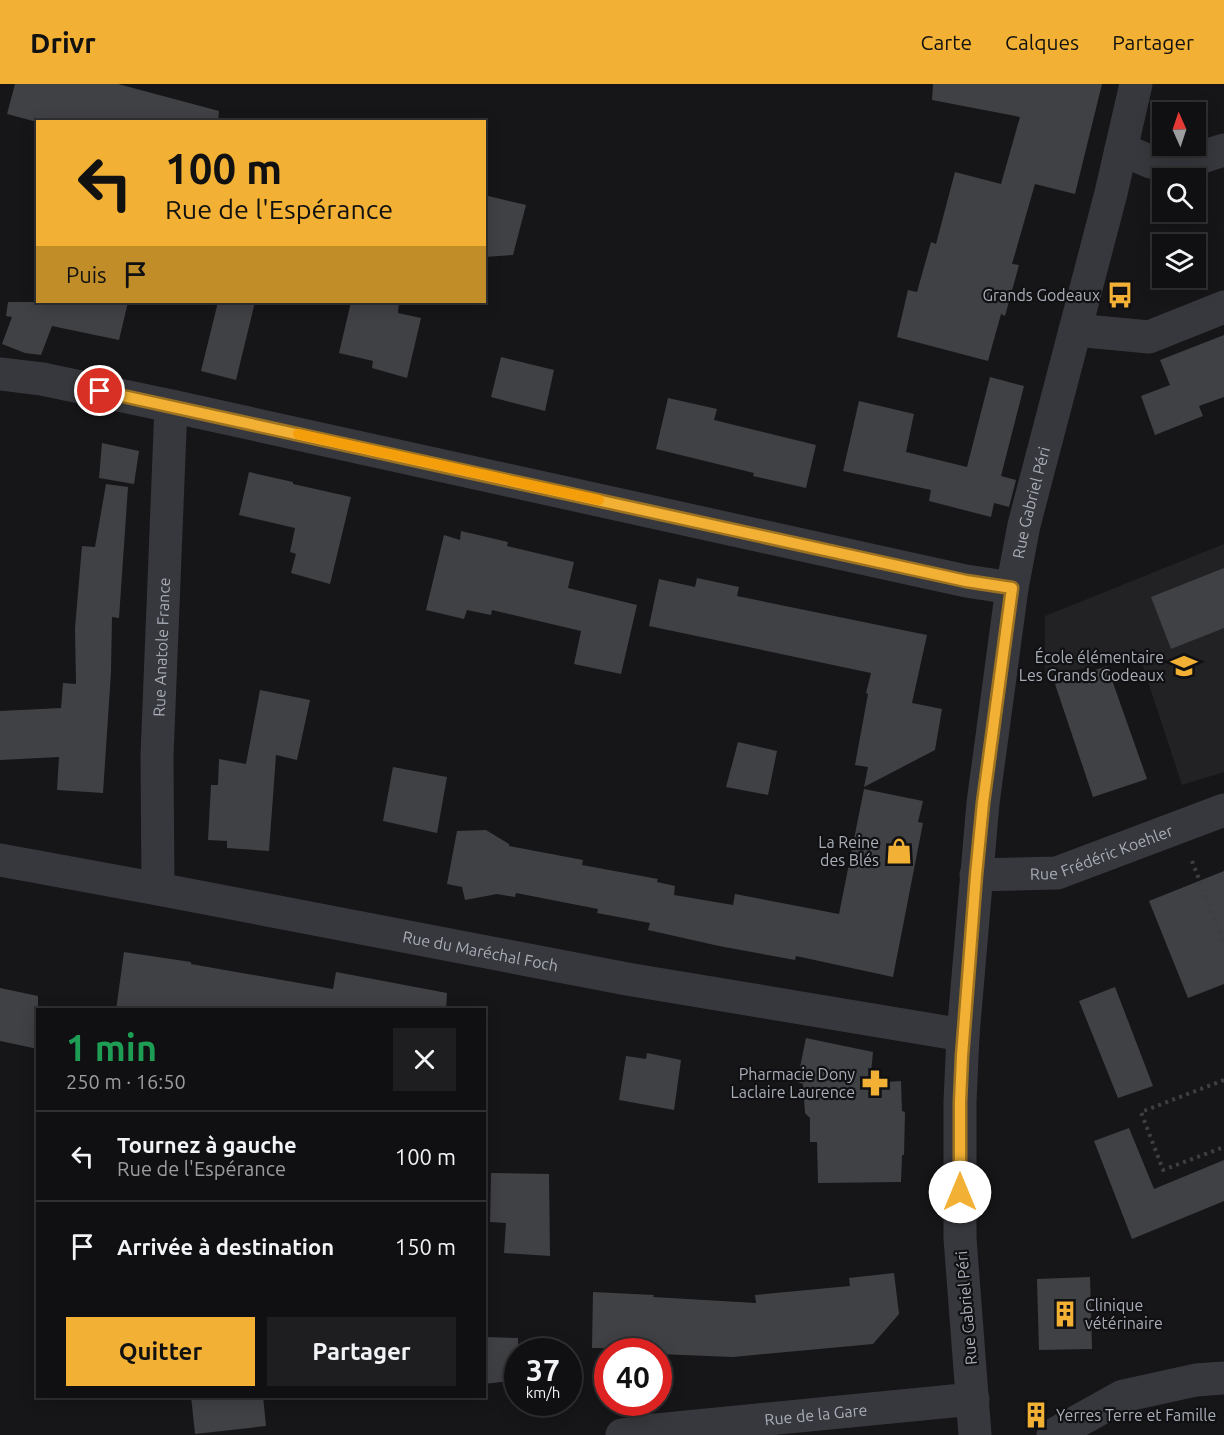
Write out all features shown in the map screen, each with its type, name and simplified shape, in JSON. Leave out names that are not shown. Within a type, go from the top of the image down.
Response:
[{"type":"street","name":"Rue Gabriel Péri","points":[[975,1435],[960,1238],[960,1102],[963,1035],[983,803],[1012,588],[1024,525],[1136,84]]},
{"type":"street","points":[[1121,148],[1152,162],[1202,157],[1224,150]]},
{"type":"street","points":[[1075,330],[1149,337],[1224,307]]},
{"type":"street","points":[[0,374],[42,379],[171,406],[966,581],[1012,588]]},
{"type":"street","name":"Rue Anatole France","points":[[158,889],[157,756],[171,406]]},
{"type":"street","name":"Rue Frédéric Koehler","points":[[976,875],[1057,873],[1224,810]]},
{"type":"street","name":"Rue du Maréchal Foch","points":[[0,861],[627,979],[963,1035]]},
{"type":"street","points":[[1053,1435],[1123,1396],[1196,1380],[1224,1378]]},
{"type":"street","name":"Rue de la Gare","points":[[622,1435],[973,1399]]},
{"type":"path","points":[[1178,827],[1224,945]]},
{"type":"path","points":[[1224,1080],[1142,1112],[1163,1170],[1224,1147]]},
{"type":"shaded area","name":"École élémentaire Les Grands Godeaux","points":[[1224,544],[1224,772],[1182,785],[1139,654],[1045,678],[1045,616]]},
{"type":"building","points":[[15,84],[118,84],[219,111],[218,120],[36,122],[7,114]]},
{"type":"building","points":[[933,84],[1102,84],[1075,194],[1035,184],[1012,264],[1019,265],[1005,316],[1001,314],[988,361],[897,337],[908,290],[917,292],[931,242],[936,244],[955,172],[1001,184],[1020,117],[932,100]]},
{"type":"building","points":[[486,195],[526,205],[513,255],[486,257]]},
{"type":"building","points":[[8,302],[128,303],[119,340],[52,326],[41,355],[25,353],[2,344],[12,317],[6,316]]},
{"type":"building","points":[[218,303],[255,303],[236,380],[201,371]]},
{"type":"building","points":[[351,303],[399,303],[398,313],[421,318],[407,378],[372,368],[373,361],[339,353]]},
{"type":"building","points":[[1224,335],[1224,397],[1199,406],[1203,416],[1155,435],[1141,396],[1170,385],[1160,360]]},
{"type":"building","points":[[501,357],[554,370],[545,411],[491,397]]},
{"type":"building","points":[[990,377],[1024,386],[1001,476],[1016,480],[1009,507],[994,503],[991,517],[929,501],[931,490],[843,471],[859,401],[914,414],[906,452],[967,467]]},
{"type":"building","points":[[668,398],[717,409],[714,420],[816,445],[806,488],[656,449]]},
{"type":"building","points":[[102,443],[139,451],[134,484],[99,478]]},
{"type":"building","points":[[249,472],[351,497],[330,584],[291,573],[296,554],[290,552],[295,528],[239,515]]},
{"type":"building","points":[[106,484],[128,487],[119,618],[112,617],[111,672],[103,793],[57,790],[59,757],[0,760],[0,711],[61,708],[63,683],[76,684],[75,628],[82,546],[95,547]]},
{"type":"building","points":[[461,531],[508,542],[507,546],[574,562],[568,588],[637,605],[621,674],[574,664],[581,631],[492,610],[491,615],[467,610],[464,619],[426,610],[444,535],[460,540]]},
{"type":"building","points":[[1224,568],[1224,628],[1171,649],[1151,597]]},
{"type":"building","points":[[697,578],[739,587],[737,596],[927,635],[912,703],[942,709],[935,750],[864,787],[868,767],[855,765],[871,673],[649,626],[659,579],[695,587]]},
{"type":"building","points":[[1107,666],[1147,779],[1093,797],[1055,684]]},
{"type":"building","points":[[260,690],[310,700],[297,760],[276,755],[269,851],[227,848],[227,841],[208,840],[211,785],[218,785],[219,759],[246,764]]},
{"type":"building","points":[[738,742],[777,751],[768,795],[726,787]]},
{"type":"building","points":[[393,767],[447,777],[437,833],[383,821]]},
{"type":"building","points":[[864,789],[923,801],[918,822],[923,823],[893,977],[796,956],[795,960],[719,946],[648,930],[650,923],[597,913],[598,909],[516,893],[515,897],[497,894],[465,900],[462,887],[447,884],[457,831],[486,830],[509,846],[583,860],[582,865],[658,879],[657,882],[675,886],[674,895],[733,905],[735,894],[839,914]]},
{"type":"building","points":[[1224,871],[1224,984],[1188,998],[1149,901]]},
{"type":"building","points":[[124,952],[191,962],[191,964],[333,989],[336,972],[447,993],[446,1008],[116,1008]]},
{"type":"building","points":[[1115,987],[1153,1086],[1118,1098],[1079,1001]]},
{"type":"building","points":[[0,988],[38,996],[36,1049],[0,1041]]},
{"type":"building","points":[[806,1038],[873,1052],[870,1083],[901,1081],[902,1111],[905,1112],[901,1182],[818,1183],[817,1142],[810,1142],[810,1118],[805,1113],[803,1084],[797,1082]]},
{"type":"building","points":[[647,1053],[681,1060],[674,1110],[619,1100],[626,1056],[646,1059]]},
{"type":"building","points":[[1129,1128],[1154,1189],[1224,1160],[1224,1201],[1132,1239],[1094,1141]]},
{"type":"building","points":[[491,1173],[549,1174],[550,1256],[504,1253],[506,1223],[490,1222]]},
{"type":"building","points":[[894,1273],[899,1314],[873,1344],[733,1357],[672,1355],[672,1338],[594,1338],[594,1348],[592,1348],[593,1292],[756,1303],[755,1295],[850,1286],[849,1278]]},
{"type":"building","name":"Clinique vétérinaire","points":[[1090,1277],[1092,1349],[1039,1350],[1037,1279]]},
{"type":"building","points":[[486,1337],[518,1338],[504,1338],[504,1382],[486,1384]]},
{"type":"building","points":[[191,1398],[263,1398],[266,1426],[195,1434]]},
{"type":"slow traffic","points":[[298,434],[599,500]]},
{"type":"place","name":"Grands Godeaux","points":[[1120,295]]},
{"type":"place","name":"École élémentaire Les Grands Godeaux","points":[[1184,666]]},
{"type":"place","name":"La Reine des Blés","points":[[899,851]]},
{"type":"place","name":"Pharmacie Dony Laclaire Laurence","points":[[875,1083]]},
{"type":"place","name":"Clinique vétérinaire","points":[[1065,1314]]},
{"type":"place","name":"Yerres Terre et Famille","points":[[1036,1415]]},
{"type":"route","points":[[100,391],[966,581],[1012,588],[983,803],[976,875],[963,1035],[960,1192]]}]
